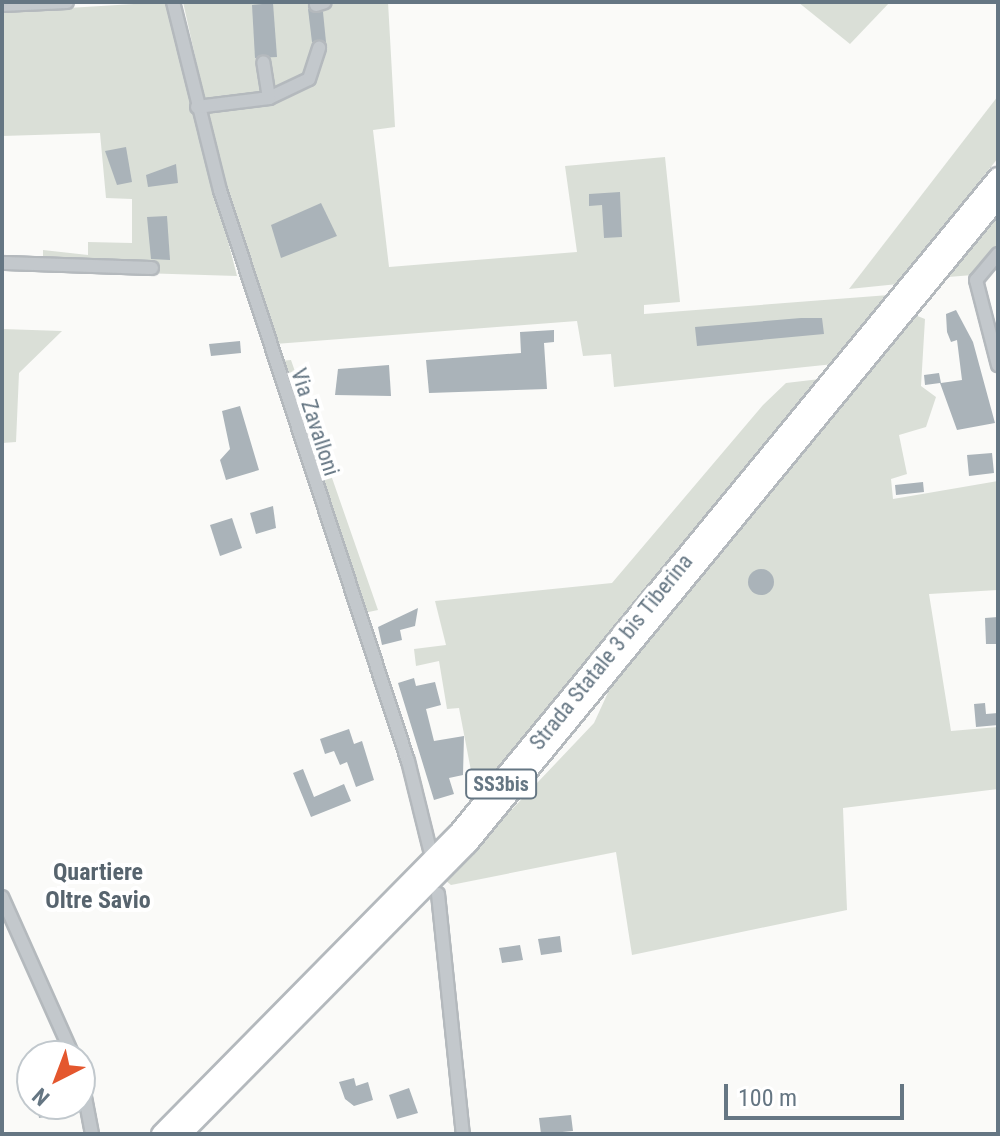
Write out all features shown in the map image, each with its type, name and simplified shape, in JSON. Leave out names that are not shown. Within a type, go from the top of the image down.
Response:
[{"type":"highway","name":"Strada Statale 3 bis Tiberina","points":[[960,237],[998,177]]},
{"type":"highway","name":"Strada Statale 3 bis Tiberina","points":[[182,1134],[468,844],[960,237],[998,199]]},
{"type":"highway","name":"Strada Statale 3 bis Tiberina","points":[[161,1134],[458,833],[818,411]]},
{"type":"street","points":[[2,5],[67,2]]},
{"type":"street","name":"Via Zavalloni","points":[[173,2],[197,107],[430,850]]},
{"type":"street","points":[[197,107],[269,98],[309,79],[319,48]]},
{"type":"street","points":[[263,62],[269,98]]},
{"type":"street","points":[[998,254],[976,280],[998,365]]},
{"type":"street","points":[[2,263],[152,268]]},
{"type":"street","points":[[438,894],[463,1134]]},
{"type":"street","points":[[2,897],[66,1040]]},
{"type":"shaded area","points":[[167,2],[237,276],[43,270],[43,250],[88,255],[88,242],[132,243],[132,199],[106,198],[100,133],[2,136],[2,12]]},
{"type":"shaded area","points":[[183,2],[388,2],[395,127],[373,130],[389,267],[577,252],[565,166],[665,157],[680,302],[644,305],[644,314],[889,295],[834,364],[614,387],[611,354],[583,356],[577,321],[275,344],[215,146]]},
{"type":"shaded area","points":[[798,2],[890,2],[850,44]]},
{"type":"shaded area","points":[[998,96],[998,158],[898,284],[849,289]]},
{"type":"shaded area","points":[[998,212],[998,246],[973,275],[948,277]]},
{"type":"shaded area","points":[[915,315],[925,319],[921,386],[936,397],[926,427],[899,435],[907,474],[891,479],[893,499],[998,481],[998,590],[929,594],[951,731],[998,727],[998,789],[843,808],[847,910],[632,955],[616,852],[451,885],[445,880],[594,723],[611,686]]},
{"type":"shaded area","points":[[2,329],[62,331],[19,373],[16,442],[2,443]]},
{"type":"shaded area","points":[[291,360],[378,610],[364,613],[280,361]]},
{"type":"shaded area","points":[[820,379],[476,797],[459,708],[447,709],[439,661],[416,666],[414,649],[446,645],[435,601],[612,583],[763,405],[786,383]]},
{"type":"building","points":[[273,3],[277,57],[255,58],[252,5]]},
{"type":"building","points":[[308,9],[323,12],[326,42],[312,42]]},
{"type":"building","points":[[126,147],[132,182],[117,185],[105,151]]},
{"type":"building","points":[[176,164],[178,183],[148,187],[146,175]]},
{"type":"building","points":[[620,192],[622,237],[604,238],[602,205],[589,206],[589,194]]},
{"type":"building","points":[[321,203],[337,236],[281,258],[271,225]]},
{"type":"building","points":[[167,216],[170,260],[151,259],[147,217]]},
{"type":"building","points":[[956,310],[973,342],[995,423],[957,430],[940,383],[925,385],[924,375],[939,373],[941,383],[962,380],[957,340],[951,342],[947,332],[946,314]]},
{"type":"building","points":[[822,318],[824,334],[697,346],[695,327]]},
{"type":"building","points":[[554,330],[554,342],[544,343],[547,389],[429,393],[426,360],[521,353],[520,332]]},
{"type":"building","points":[[240,341],[241,353],[211,356],[209,344]]},
{"type":"building","points":[[389,365],[391,396],[335,395],[338,369]]},
{"type":"building","points":[[240,406],[259,470],[226,480],[220,460],[230,449],[222,411]]},
{"type":"building","points":[[992,453],[994,473],[969,476],[967,455]]},
{"type":"building","points":[[923,482],[924,492],[896,495],[895,485]]},
{"type":"building","points":[[273,506],[276,528],[256,534],[250,513]]},
{"type":"building","points":[[232,518],[242,548],[220,556],[210,525]]},
{"type":"building","points":[[761,569],[770,573],[774,582],[770,591],[761,595],[752,591],[748,582],[752,573]]},
{"type":"building","points":[[418,608],[415,626],[400,630],[402,640],[382,645],[378,627]]},
{"type":"building","points":[[998,617],[998,644],[986,644],[985,618]]},
{"type":"building","points":[[414,678],[416,686],[435,682],[441,705],[426,709],[434,741],[464,736],[463,775],[449,778],[454,794],[434,800],[398,683]]},
{"type":"building","points":[[985,703],[986,714],[998,713],[998,725],[976,727],[974,704]]},
{"type":"building","points":[[349,729],[354,744],[362,741],[374,780],[356,787],[347,762],[340,765],[334,751],[325,754],[320,739]]},
{"type":"building","points":[[303,769],[314,797],[344,784],[351,801],[311,817],[293,773]]},
{"type":"building","points":[[560,936],[562,952],[541,955],[538,939]]},
{"type":"building","points":[[520,945],[523,960],[502,963],[499,948]]},
{"type":"building","points":[[354,1078],[356,1086],[368,1082],[373,1100],[354,1106],[345,1099],[339,1082]]},
{"type":"building","points":[[409,1088],[418,1113],[397,1119],[389,1095]]},
{"type":"building","points":[[571,1115],[573,1131],[541,1134],[539,1118]]},
{"type":"district","name":"Quartiere Oltre Savio","points":[[98,887]]}]
